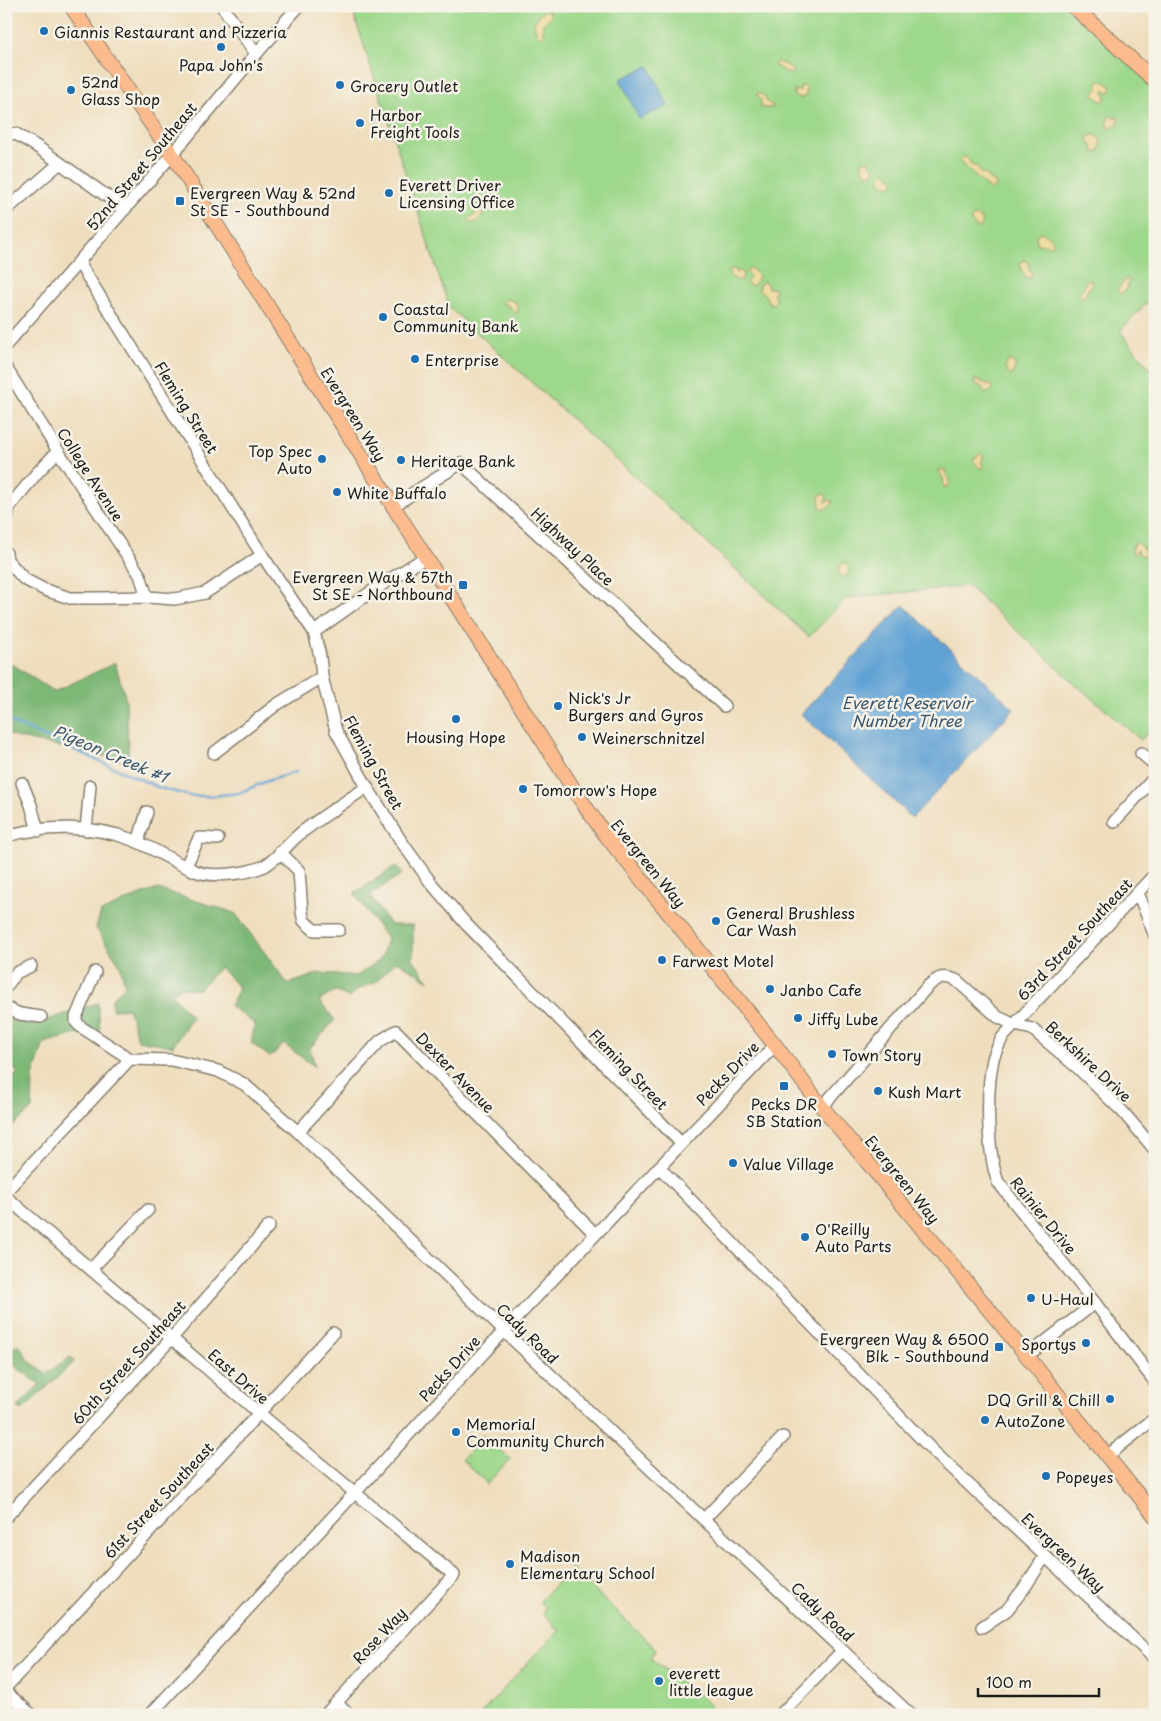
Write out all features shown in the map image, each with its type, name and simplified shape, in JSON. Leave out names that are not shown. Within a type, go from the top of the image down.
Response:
[{"type":"main road","name":"Evergreen Way","points":[[71,6],[172,155],[392,506],[598,825],[822,1106],[1028,1356],[1155,1516]]},
{"type":"main road","points":[[1073,6],[1155,81]]},
{"type":"street","points":[[222,6],[256,54]]},
{"type":"street","name":"52nd Street Southeast","points":[[6,345],[299,6]]},
{"type":"street","points":[[6,133],[16,134],[125,209]]},
{"type":"street","points":[[6,210],[60,163]]},
{"type":"street","name":"Fleming Street","points":[[78,263],[262,555],[314,632],[320,656],[322,677],[336,731],[367,787],[401,841],[426,876],[466,924],[681,1143]]},
{"type":"street","name":"College Avenue","points":[[6,368],[140,575],[147,597]]},
{"type":"street","points":[[6,522],[9,506],[58,451]]},
{"type":"street","name":"Highway Place","points":[[392,506],[461,463],[724,706]]},
{"type":"street","points":[[6,554],[7,560],[24,579],[45,590],[70,598],[147,597],[176,599],[205,593],[262,555]]},
{"type":"street","points":[[314,632],[378,587],[426,557]]},
{"type":"street","points":[[214,754],[276,705],[322,677]]},
{"type":"street","points":[[1141,753],[1155,765]]},
{"type":"street","points":[[1114,822],[1155,777]]},
{"type":"street","points":[[22,783],[31,805],[38,831]]},
{"type":"street","points":[[86,830],[90,786]]},
{"type":"street","points":[[6,836],[21,832],[69,828],[101,831],[138,842],[161,852],[196,872],[219,874],[243,872],[264,866],[300,833],[367,787]]},
{"type":"street","points":[[138,842],[147,812]]},
{"type":"street","points":[[186,866],[199,838],[218,840]]},
{"type":"street","points":[[280,852],[299,871],[304,921],[314,930],[339,930]]},
{"type":"street","name":"63rd Street Southeast","points":[[1015,1025],[1155,874]]},
{"type":"street","points":[[1138,893],[1155,936]]},
{"type":"street","points":[[6,987],[16,973],[31,966]]},
{"type":"street","points":[[6,1191],[130,1059],[92,1035],[76,1022],[76,1017],[96,972]]},
{"type":"street","name":"Berkshire Drive","points":[[822,1106],[928,986],[938,978],[948,977],[956,980],[998,1017],[1015,1025],[1032,1029],[1078,1068],[1123,1112],[1155,1150]]},
{"type":"street","points":[[6,1008],[20,1014],[41,1017]]},
{"type":"street","name":"Rainier Drive","points":[[1015,1025],[1002,1038],[993,1059],[989,1092],[992,1166],[998,1182],[1095,1303],[1155,1382]]},
{"type":"street","name":"Dexter Avenue","points":[[298,1132],[380,1041],[396,1031],[595,1234]]},
{"type":"street","name":"Pecks Drive","points":[[150,1715],[504,1331],[774,1045]]},
{"type":"street","name":"Cady Road","points":[[130,1059],[171,1060],[218,1071],[244,1084],[298,1132],[504,1331],[911,1715]]},
{"type":"street","name":"Evergreen Way","points":[[660,1167],[934,1451],[1155,1659]]},
{"type":"street","name":"East Drive","points":[[6,1197],[259,1413],[454,1576]]},
{"type":"street","points":[[91,1269],[148,1210]]},
{"type":"street","name":"60th Street Southeast","points":[[6,1517],[172,1338],[269,1226]]},
{"type":"street","points":[[1028,1356],[1095,1303]]},
{"type":"street","name":"61st Street Southeast","points":[[6,1687],[333,1334]]},
{"type":"street","points":[[1107,1456],[1155,1418]]},
{"type":"street","points":[[704,1519],[783,1437]]},
{"type":"street","points":[[982,1627],[1007,1610],[1045,1556]]},
{"type":"street","name":"Rose Way","points":[[325,1715],[454,1576]]},
{"type":"street","points":[[781,1714],[842,1651]]},
{"type":"street","points":[[6,1692],[32,1715]]},
{"type":"street","points":[[336,1703],[350,1715]]},
{"type":"green space","points":[[351,6],[1073,6],[1155,81],[1155,294],[1120,331],[1155,375],[1155,725],[1141,740],[1073,682],[968,586],[846,598],[809,637],[449,307]]},
{"type":"green space","points":[[6,657],[9,662],[54,692],[115,663],[126,700],[129,762],[15,737],[6,733]]},
{"type":"green space","points":[[396,866],[402,874],[370,895],[390,925],[413,925],[413,959],[429,981],[397,961],[376,982],[357,990],[350,998],[335,991],[319,1001],[335,1020],[310,1048],[315,1067],[284,1044],[270,1057],[251,1043],[255,1024],[230,1006],[239,988],[220,967],[198,990],[179,987],[171,994],[192,1017],[173,1046],[138,1040],[128,1008],[112,1010],[112,998],[125,987],[120,965],[96,928],[101,912],[158,889],[235,913],[288,984],[320,973],[357,976],[381,959],[387,939],[354,893]]},
{"type":"green space","points":[[98,1003],[100,1031],[73,1035],[44,1043],[33,1076],[32,1109],[6,1132],[6,1088],[18,1072],[6,1064],[6,1018],[32,1025]]},
{"type":"green space","points":[[19,1344],[29,1361],[46,1373],[71,1357],[74,1362],[22,1410],[18,1407],[40,1384],[12,1364],[6,1369],[6,1352]]},
{"type":"green space","points":[[484,1435],[510,1459],[486,1485],[485,1481],[462,1460]]},
{"type":"green space","points":[[571,1568],[656,1649],[650,1658],[706,1700],[711,1707],[708,1715],[480,1715],[561,1629],[556,1629],[551,1621],[542,1613],[546,1608],[539,1602]]},
{"type":"sand","points":[[546,10],[549,11],[551,16],[543,24],[543,34],[540,37],[537,35],[534,23],[540,13]]},
{"type":"sand","points":[[776,62],[781,63],[793,72],[789,74],[774,65]]},
{"type":"sand","points":[[1099,79],[1112,88],[1110,92],[1104,91],[1106,98],[1103,102],[1094,96],[1098,89],[1097,82]]},
{"type":"sand","points":[[802,85],[807,88],[806,95],[798,97],[794,95],[794,90],[799,91]]},
{"type":"sand","points":[[758,93],[765,96],[766,101],[773,108],[761,108],[761,99],[757,96]]},
{"type":"sand","points":[[1110,116],[1119,118],[1119,124],[1111,129],[1107,120]]},
{"type":"sand","points":[[1090,135],[1095,135],[1100,139],[1101,146],[1099,152],[1093,151],[1093,147],[1088,140]]},
{"type":"sand","points":[[963,157],[968,158],[971,165],[978,167],[980,173],[987,175],[989,180],[996,183],[996,187],[990,190],[961,163],[960,160]]},
{"type":"sand","points":[[864,160],[870,161],[870,164],[875,169],[873,173],[868,174],[864,171],[861,164]]},
{"type":"sand","points":[[884,171],[895,181],[892,186],[885,185],[879,180]]},
{"type":"sand","points":[[481,209],[484,211],[481,218],[473,224],[469,220],[470,217]]},
{"type":"sand","points":[[975,216],[982,220],[980,228],[971,222],[971,218]]},
{"type":"sand","points":[[1040,232],[1047,235],[1053,242],[1051,247],[1046,244],[1039,245],[1037,243],[1036,235]]},
{"type":"sand","points":[[1024,260],[1029,263],[1029,269],[1032,273],[1030,278],[1026,277],[1021,269],[1020,263]]},
{"type":"sand","points":[[750,268],[758,276],[755,284],[751,286],[746,282],[751,277],[746,272]]},
{"type":"sand","points":[[735,269],[737,273],[741,271],[742,280],[736,280],[730,276],[729,271]]},
{"type":"sand","points":[[1089,279],[1092,283],[1084,297],[1081,297],[1079,295]]},
{"type":"sand","points":[[1126,279],[1129,280],[1127,289],[1121,294],[1117,290]]},
{"type":"sand","points":[[764,281],[768,288],[773,288],[775,291],[773,296],[776,298],[776,301],[773,304],[769,303],[765,295],[758,289]]},
{"type":"sand","points":[[507,299],[517,303],[518,313],[515,313],[504,304],[503,301]]},
{"type":"sand","points":[[1009,360],[1016,366],[1011,376],[1005,368]]},
{"type":"sand","points":[[975,379],[992,386],[993,389],[988,393],[983,392],[982,387],[975,384]]},
{"type":"sand","points":[[980,453],[984,456],[981,462],[983,466],[981,469],[973,461]]},
{"type":"sand","points":[[939,469],[945,470],[946,475],[950,479],[949,485],[946,488],[944,487]]},
{"type":"sand","points":[[820,494],[827,496],[825,502],[831,500],[833,503],[824,509],[820,507]]},
{"type":"sand","points":[[1137,543],[1147,552],[1145,555],[1141,556],[1137,550],[1133,554],[1132,548]]},
{"type":"sand","points":[[846,563],[849,566],[848,575],[841,577],[838,573],[839,567],[841,564]]},
{"type":"water","points":[[649,66],[668,106],[639,119],[620,79]]},
{"type":"water","name":"Everett Reservoir Number Three","points":[[903,605],[1014,709],[912,818],[801,714]]},
{"type":"waterway","name":"Pigeon Creek #1","points":[[6,720],[160,788],[190,796],[239,793],[267,781],[296,772]]},
{"type":"place","name":"Giannis Restaurant and Pizzeria","points":[[44,31]]},
{"type":"place","name":"Papa John's","points":[[221,47]]},
{"type":"place","name":"Grocery Outlet","points":[[340,85]]},
{"type":"place","name":"52nd Glass Shop","points":[[71,90]]},
{"type":"place","name":"Harbor Freight Tools","points":[[360,123]]},
{"type":"place","name":"Everett Driver Licensing Office","points":[[389,193]]},
{"type":"place","name":"Evergreen Way & 52nd St SE - Southbound","points":[[180,201]]},
{"type":"place","name":"Coastal Community Bank","points":[[383,317]]},
{"type":"place","name":"Enterprise","points":[[415,359]]},
{"type":"place","name":"Top Spec Auto","points":[[322,459]]},
{"type":"place","name":"Heritage Bank","points":[[401,460]]},
{"type":"place","name":"White Buffalo","points":[[337,492]]},
{"type":"place","name":"Evergreen Way & 57th St SE - Northbound","points":[[463,585]]},
{"type":"place","name":"Nick's Jr Burgers and Gyros","points":[[558,706]]},
{"type":"place","name":"Housing Hope","points":[[456,719]]},
{"type":"place","name":"Weinerschnitzel","points":[[582,737]]},
{"type":"place","name":"Tomorrow's Hope","points":[[523,789]]},
{"type":"place","name":"General Brushless Car Wash","points":[[716,921]]},
{"type":"place","name":"Farwest Motel","points":[[662,960]]},
{"type":"place","name":"Janbo Cafe","points":[[770,989]]},
{"type":"place","name":"Jiffy Lube","points":[[798,1018]]},
{"type":"place","name":"Town Story","points":[[832,1054]]},
{"type":"place","name":"Pecks DR SB Station","points":[[784,1086]]},
{"type":"place","name":"Kush Mart","points":[[878,1091]]},
{"type":"place","name":"Value Village","points":[[733,1163]]},
{"type":"place","name":"O'Reilly Auto Parts","points":[[805,1237]]},
{"type":"place","name":"U-Haul","points":[[1031,1298]]},
{"type":"place","name":"Sportys","points":[[1086,1343]]},
{"type":"place","name":"Evergreen Way & 6500 Blk - Southbound","points":[[999,1347]]},
{"type":"place","name":"DQ Grill & Chill","points":[[1110,1399]]},
{"type":"place","name":"AutoZone","points":[[985,1420]]},
{"type":"place","name":"Memorial Community Church","points":[[456,1432]]},
{"type":"place","name":"Popeyes","points":[[1046,1476]]},
{"type":"place","name":"Madison Elementary School","points":[[510,1564]]},
{"type":"place","name":"everett little league","points":[[659,1681]]}]
